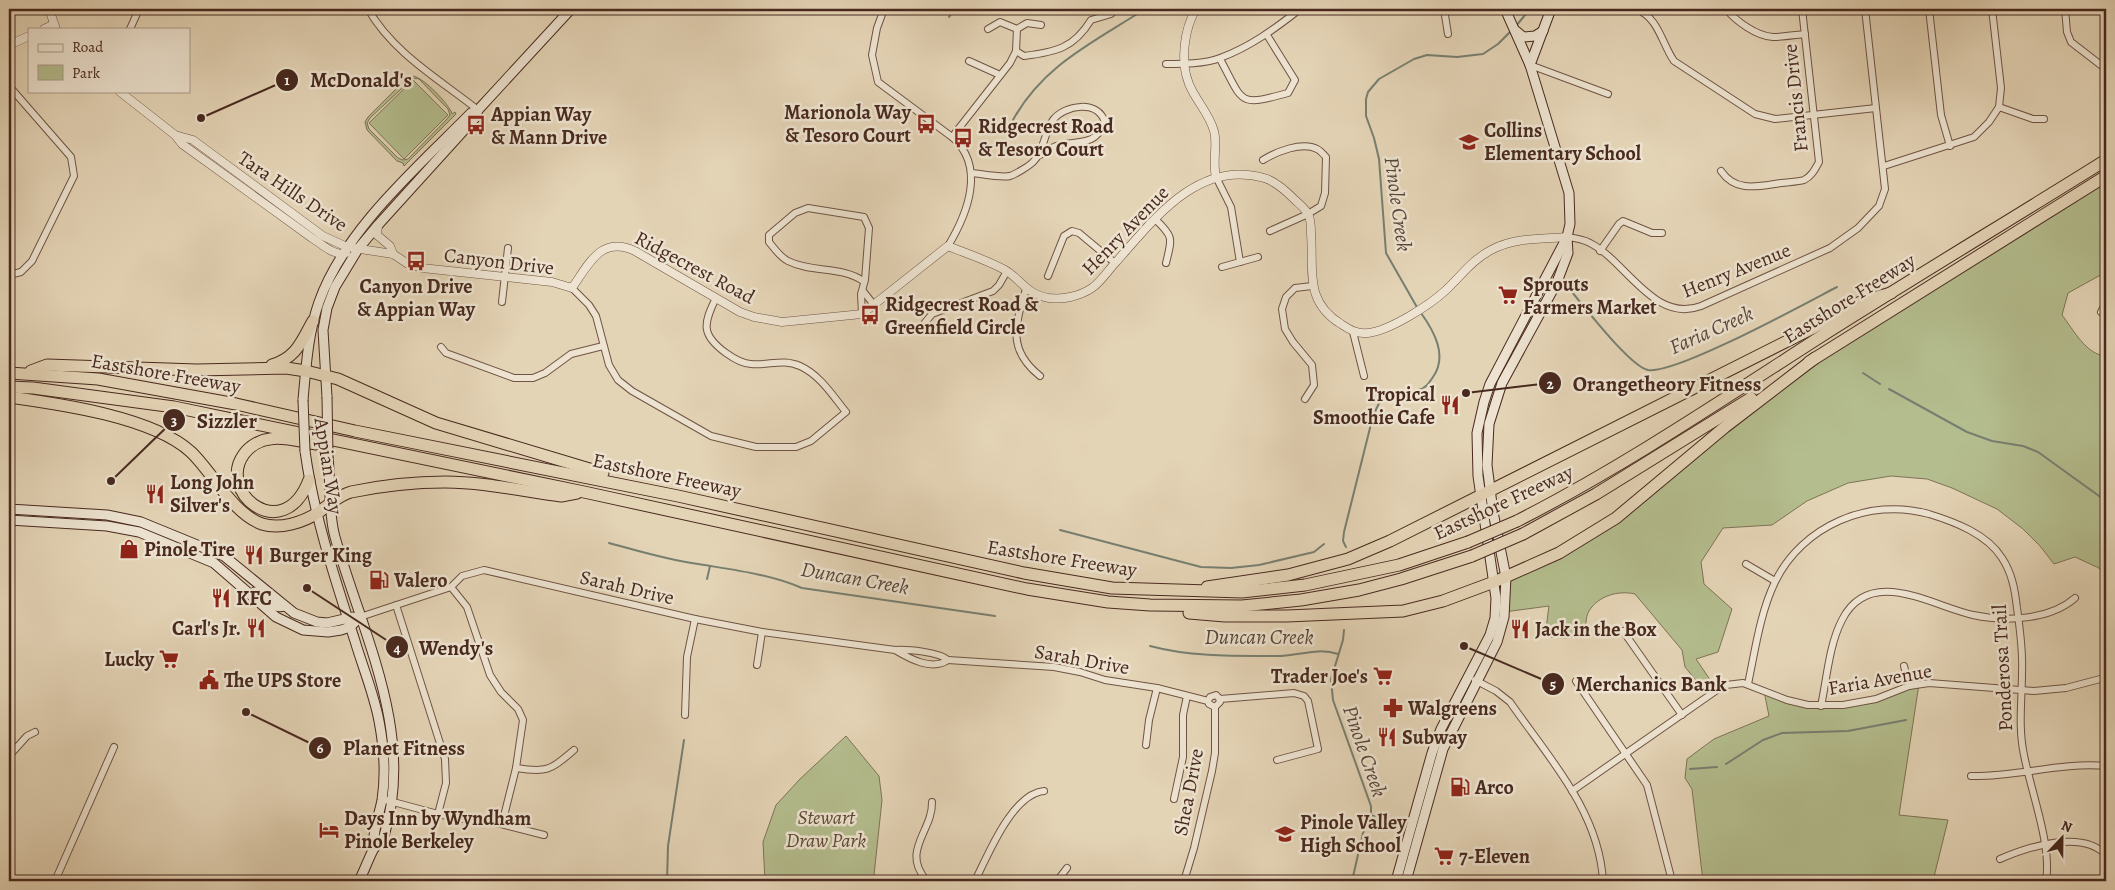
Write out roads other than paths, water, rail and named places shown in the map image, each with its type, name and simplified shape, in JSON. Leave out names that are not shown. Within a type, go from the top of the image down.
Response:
[{"type":"highway","name":"Eastshore Freeway","points":[[9,373],[98,379],[184,394],[678,496],[833,532],[1063,581],[1112,588],[1242,592],[1305,585],[1399,565],[1468,542],[1516,521],[1588,483],[1670,434],[1891,292],[1930,270],[2106,160]]},
{"type":"highway","name":"Eastshore Freeway","points":[[9,387],[42,389],[174,407],[584,492],[1069,597],[1150,605],[1242,606],[1301,600],[1359,590],[1401,579],[1472,556],[1523,534],[1596,494],[2106,176]]},
{"type":"highway","points":[[1199,592],[1210,586],[1288,575],[1348,559],[1390,541],[1480,494],[1827,321],[1862,301],[1891,292]]},
{"type":"highway","points":[[247,370],[282,361],[292,356],[300,346],[313,321]]},
{"type":"highway","points":[[1150,605],[1175,612],[1240,616],[1287,616],[1403,611],[1443,601],[1494,582],[1559,554],[1616,518],[1725,427],[1815,358]]},
{"type":"highway","points":[[27,373],[47,365],[247,370],[286,368],[306,371],[327,375],[436,423],[595,471],[661,487],[678,496]]},
{"type":"highway","points":[[9,397],[73,408],[121,419],[159,432],[178,441],[192,453],[246,515],[261,524],[274,527],[284,526],[317,514],[345,494],[365,489],[444,482],[465,483],[561,496],[584,492]]},
{"type":"highway","points":[[310,480],[304,494],[296,503],[286,510],[276,512],[263,510],[251,504],[242,493],[237,476],[240,459],[254,445],[272,438],[384,452]]},
{"type":"main road","name":"Appian Way","points":[[374,848],[372,838],[382,799],[384,760],[379,719],[317,514],[305,451],[303,400],[313,321],[319,302],[344,251],[390,196],[471,113],[478,110],[571,9]]},
{"type":"main road","points":[[1406,881],[1443,750],[1493,626],[1496,606],[1494,582],[1480,494],[1476,450],[1477,433],[1484,402],[1504,356],[1567,237],[1570,224],[1570,193],[1530,65],[1505,9]]},
{"type":"main road","points":[[1530,65],[1551,9]]},
{"type":"main road","points":[[1516,31],[1523,37],[1535,36],[1543,31]]},
{"type":"main road","name":"Appian Way","points":[[359,881],[374,848],[384,839],[392,802],[395,760],[388,712],[334,535],[328,458],[327,375],[323,340],[327,308],[335,287],[358,249],[476,118],[478,110]]},
{"type":"main road","points":[[1396,881],[1432,753],[1441,729],[1497,642],[1501,631],[1504,617],[1506,576],[1493,512],[1487,465],[1489,424],[1496,396],[1557,282],[1568,253],[1567,237]]},
{"type":"main road","points":[[9,509],[129,518],[224,556],[294,613],[317,622],[349,622]]},
{"type":"main road","points":[[9,520],[121,527],[139,532],[214,563],[276,617],[303,630],[328,632],[360,616]]},
{"type":"main road","points":[[223,570],[231,572],[252,586],[257,584]]},
{"type":"main road","points":[[247,591],[258,593],[273,606],[280,608],[284,606]]},
{"type":"street","points":[[49,9],[55,26]]},
{"type":"street","points":[[130,28],[139,9]]},
{"type":"street","points":[[368,9],[398,48],[478,110]]},
{"type":"street","name":"Ridgecrest Road","points":[[572,288],[598,252],[617,245],[635,251],[747,314],[774,321],[816,320],[862,314],[948,246],[960,228],[970,190],[972,173],[969,159],[962,146],[952,137],[878,82],[872,55],[877,28],[884,9]]},
{"type":"street","points":[[1016,51],[1024,56],[1068,46],[1082,36],[1091,20],[1111,14],[1117,9]]},
{"type":"street","points":[[1196,9],[1186,39],[1184,64],[1188,83],[1211,119],[1216,136],[1214,166],[1216,177],[1231,208],[1240,262]]},
{"type":"street","points":[[1166,64],[1184,64],[1220,59],[1267,34],[1300,9]]},
{"type":"street","points":[[1444,9],[1448,34]]},
{"type":"street","points":[[1636,9],[1644,12],[1656,23],[1668,52],[1674,61],[1755,114],[1775,119],[1876,108]]},
{"type":"street","points":[[1726,9],[1733,17],[1759,33],[1772,37],[1805,34]]},
{"type":"street","name":"Francis Drive","points":[[1721,171],[1736,183],[1750,188],[1804,180],[1814,172],[1819,162],[1802,9]]},
{"type":"street","name":"Henry Avenue","points":[[1353,332],[1365,333],[1385,329],[1432,301],[1447,289],[1464,270],[1493,249],[1522,240],[1567,237],[1589,243],[1662,304],[1676,310],[1693,309],[1830,248],[1858,228],[1879,206],[1885,189],[1884,166],[1865,9]]},
{"type":"street","points":[[1930,9],[1941,115],[1950,146]]},
{"type":"street","points":[[1884,166],[1974,137],[1989,122],[1998,107],[2001,88],[1992,9]]},
{"type":"street","points":[[2065,9],[2067,32],[2071,42],[2106,69]]},
{"type":"street","points":[[988,29],[1000,22],[1016,29]]},
{"type":"street","points":[[1016,29],[1027,23],[1041,25]]},
{"type":"street","points":[[952,137],[1010,63],[1016,51],[1016,29]]},
{"type":"street","points":[[1220,59],[1242,98],[1249,101],[1260,100],[1288,92],[1295,80],[1267,34]]},
{"type":"street","points":[[9,45],[28,36]]},
{"type":"street","points":[[968,61],[1000,75]]},
{"type":"street","points":[[1530,65],[1608,94]]},
{"type":"street","points":[[9,86],[71,157],[74,176],[32,261],[21,272],[9,275]]},
{"type":"street","name":"Tara Hills Drive","points":[[120,92],[175,135],[182,144],[323,246],[344,251],[358,249]]},
{"type":"street","points":[[972,173],[1010,176],[1033,162],[1038,156],[1051,122],[1058,114],[1079,107],[1094,108],[1103,115],[1105,123],[1100,134],[1093,140],[1056,146],[1038,156]]},
{"type":"street","points":[[1998,107],[2033,119],[2044,119]]},
{"type":"street","name":"Tara Hills Drive","points":[[175,135],[193,140],[344,251]]},
{"type":"street","points":[[1263,160],[1275,153],[1306,146],[1318,149],[1326,158],[1325,193],[1321,206],[1270,231]]},
{"type":"street","name":"Henry Avenue","points":[[948,246],[1007,271],[1026,289],[1048,298],[1070,298],[1092,288],[1171,202],[1190,189],[1216,177],[1242,174],[1266,178],[1287,191],[1308,214]]},
{"type":"street","points":[[862,314],[863,282],[866,271],[869,228],[863,217],[808,208],[795,213],[769,235],[769,242],[781,256],[790,262],[818,270],[852,274],[863,282]]},
{"type":"street","points":[[1308,214],[1312,249],[1312,286],[1320,307],[1353,332],[1364,376]]},
{"type":"street","points":[[1155,219],[1170,233],[1171,244],[1166,263]]},
{"type":"street","points":[[1600,251],[1623,221],[1652,233],[1662,233]]},
{"type":"street","name":"Canyon Drive","points":[[378,225],[377,235],[390,246],[393,254]]},
{"type":"street","points":[[1048,276],[1064,236],[1072,231],[1078,233],[1115,263]]},
{"type":"street","points":[[323,246],[332,254],[337,264]]},
{"type":"street","points":[[502,302],[508,248]]},
{"type":"street","name":"Canyon Drive","points":[[358,249],[393,254],[408,264],[422,268],[552,282],[572,288],[593,310],[603,346],[613,372],[625,386],[703,433],[718,439],[756,447],[796,447],[811,441],[846,412],[824,385],[805,369],[784,362],[748,364],[734,358],[715,345],[708,335],[706,323],[708,313],[716,298]]},
{"type":"street","points":[[1222,267],[1258,257]]},
{"type":"street","points":[[923,324],[932,314],[992,291],[999,285],[1007,271]]},
{"type":"street","points":[[1306,399],[1314,385],[1312,365],[1284,328],[1282,309],[1286,297],[1295,288],[1312,286]]},
{"type":"street","points":[[1026,289],[1015,334],[1017,348],[1030,368],[1040,376]]},
{"type":"street","points":[[863,292],[874,305]]},
{"type":"street","points":[[2106,302],[2100,312],[2106,315]]},
{"type":"street","points":[[441,347],[446,353],[520,379],[540,376],[570,354],[603,346]]},
{"type":"street","name":"Ponderosa Trail","points":[[1748,684],[1766,606],[1775,581],[1797,550],[1828,526],[1856,514],[1873,511],[1908,510],[1934,516],[1972,531],[1995,548],[2009,572],[2015,591],[2022,652],[2021,732],[2027,772],[2044,845],[2047,871],[2046,881]]},
{"type":"street","points":[[1746,564],[1775,581]]},
{"type":"street","name":"Sarah Drive","points":[[360,616],[452,587],[462,576],[484,570],[695,619],[762,632],[895,650],[910,658],[931,664],[941,664],[948,660],[1054,667],[1080,672],[1105,680],[1157,688],[1208,701],[1209,704],[1215,707]]},
{"type":"street","points":[[452,587],[467,607],[490,676],[501,692],[518,709],[523,720],[516,768],[502,824]]},
{"type":"street","points":[[1821,706],[1837,631],[1842,619],[1857,602],[1868,596],[1889,591],[1902,592],[1973,615],[1991,618],[2018,617],[2055,612],[2075,598]]},
{"type":"street","points":[[396,605],[445,759],[446,783],[438,814]]},
{"type":"street","points":[[685,716],[687,657],[695,619]]},
{"type":"street","points":[[1623,631],[1682,715]]},
{"type":"street","points":[[757,665],[762,632]]},
{"type":"street","points":[[1904,666],[1909,686]]},
{"type":"street","name":"Faria Avenue","points":[[1572,791],[1722,687],[1738,683],[1748,684],[1787,700],[1821,706],[1860,703],[1909,686],[1929,683],[2021,691],[2046,691],[2104,678]]},
{"type":"street","points":[[1473,679],[1496,691],[1510,702],[1572,791],[1590,823],[1602,867],[1603,881]]},
{"type":"street","points":[[1576,681],[1649,790],[1672,881]]},
{"type":"street","points":[[1146,745],[1149,720],[1157,688]]},
{"type":"street","points":[[1215,707],[1219,704],[1220,700],[1294,693],[1304,696],[1308,701],[1318,749],[1277,760]]},
{"type":"street","name":"Sarah Drive","points":[[1208,701],[1214,695],[1220,700]]},
{"type":"street","points":[[1174,799],[1183,757],[1183,715],[1188,696]]},
{"type":"street","name":"Shea Drive","points":[[1184,881],[1194,848],[1212,771],[1215,707]]},
{"type":"street","points":[[9,756],[27,736],[35,732]]},
{"type":"street","points":[[55,881],[114,747]]},
{"type":"street","points":[[516,768],[538,771],[552,768],[574,750]]},
{"type":"street","points":[[1972,776],[2009,775],[2077,765],[2106,766]]},
{"type":"street","points":[[975,881],[1004,825],[1024,802],[1036,792],[1044,791]]},
{"type":"street","points":[[382,799],[460,819],[481,819],[544,835]]},
{"type":"street","points":[[927,881],[918,867],[916,853],[919,840],[932,812],[932,802]]},
{"type":"street","points":[[2000,859],[2044,845],[2078,842],[2097,848],[2106,855]]},
{"type":"street","points":[[1057,881],[1067,868]]},
{"type":"waterway","points":[[949,17],[955,9]]},
{"type":"waterway","points":[[1013,120],[1025,101],[1055,69],[1071,56],[1145,9]]},
{"type":"waterway","name":"Pinole Creek","points":[[1516,26],[1530,9]]},
{"type":"waterway","name":"Pinole Creek","points":[[1418,309],[1386,253],[1379,159],[1366,116],[1368,92],[1379,79],[1414,59],[1427,55],[1457,57],[1483,54],[1498,44],[1511,31]]},
{"type":"waterway","name":"Faria Creek","points":[[1566,285],[1618,346],[1640,366],[1648,370],[1663,369],[1711,350],[1771,322],[1837,287]]},
{"type":"waterway","name":"Pinole Creek","points":[[1346,547],[1343,541],[1344,532],[1373,416],[1381,399],[1387,393],[1423,388],[1437,369],[1439,361],[1438,344],[1421,313]]},
{"type":"waterway","name":"Faria Creek","points":[[1863,373],[1880,384]]},
{"type":"waterway","name":"Faria Creek","points":[[1889,389],[1967,432],[1992,441],[2023,446],[2038,452],[2106,501]]},
{"type":"waterway","points":[[1060,530],[1201,567],[1231,568],[1259,565],[1314,552],[1324,544]]},
{"type":"waterway","name":"Duncan Creek","points":[[609,543],[676,560],[764,576],[802,588],[995,616]]},
{"type":"waterway","name":"Duncan Creek","points":[[707,579],[710,566]]},
{"type":"waterway","name":"Pinole Creek","points":[[1344,630],[1343,640],[1331,679],[1333,700],[1371,806],[1371,813],[1363,833],[1352,881]]},
{"type":"waterway","name":"Duncan Creek","points":[[1150,646],[1165,650],[1213,655],[1285,656],[1323,651],[1338,654]]},
{"type":"waterway","points":[[1726,764],[1763,740],[1782,733],[1848,731],[1906,720]]},
{"type":"waterway","name":"Duncan Creek","points":[[667,881],[668,846],[684,740]]},
{"type":"waterway","points":[[1690,769],[1717,767]]},
{"type":"waterway","name":"Pinole Creek","points":[[1370,815],[1377,817]]},
{"type":"place","name":"McDonald's","points":[[201,118]]},
{"type":"place","name":"Marionola Way & Tesoro Court","points":[[926,124]]},
{"type":"place","name":"Appian Way & Mann Drive","points":[[476,125]]},
{"type":"place","name":"Ridgecrest Road & Tesoro Court","points":[[963,138]]},
{"type":"place","name":"Collins Elementary School","points":[[1469,142]]},
{"type":"place","name":"Canyon Drive & Appian Way","points":[[416,261]]},
{"type":"place","name":"Sprouts Farmers Market","points":[[1508,295]]},
{"type":"place","name":"Ridgecrest Road & Greenfield Circle","points":[[870,315]]},
{"type":"place","name":"Orangetheory Fitness","points":[[1466,393]]},
{"type":"place","name":"Tropical Smoothie Cafe","points":[[1450,405]]},
{"type":"place","name":"Sizzler","points":[[111,481]]},
{"type":"place","name":"Long John Silver's","points":[[155,494]]},
{"type":"place","name":"Pinole Tire","points":[[129,549]]},
{"type":"place","name":"Burger King","points":[[254,555]]},
{"type":"place","name":"Valero","points":[[379,580]]},
{"type":"place","name":"Wendy's","points":[[307,588]]},
{"type":"place","name":"KFC","points":[[221,598]]},
{"type":"place","name":"Carl's Jr.","points":[[256,628]]},
{"type":"place","name":"Jack in the Box","points":[[1520,629]]},
{"type":"place","name":"Merchanics Bank","points":[[1464,646]]},
{"type":"place","name":"Lucky","points":[[169,659]]},
{"type":"place","name":"Trader Joe's","points":[[1383,676]]},
{"type":"place","name":"The UPS Store","points":[[209,680]]},
{"type":"place","name":"Walgreens","points":[[1393,708]]},
{"type":"place","name":"Planet Fitness","points":[[246,712]]},
{"type":"place","name":"Subway","points":[[1387,737]]},
{"type":"place","name":"Arco","points":[[1460,787]]},
{"type":"place","name":"Days Inn by Wyndham Pinole Berkeley","points":[[329,830]]},
{"type":"place","name":"Pinole Valley High School","points":[[1285,834]]},
{"type":"place","name":"7-Eleven","points":[[1444,856]]},
{"type":"park label","name":"Stewart Draw Park","points":[[826,828]]}]
